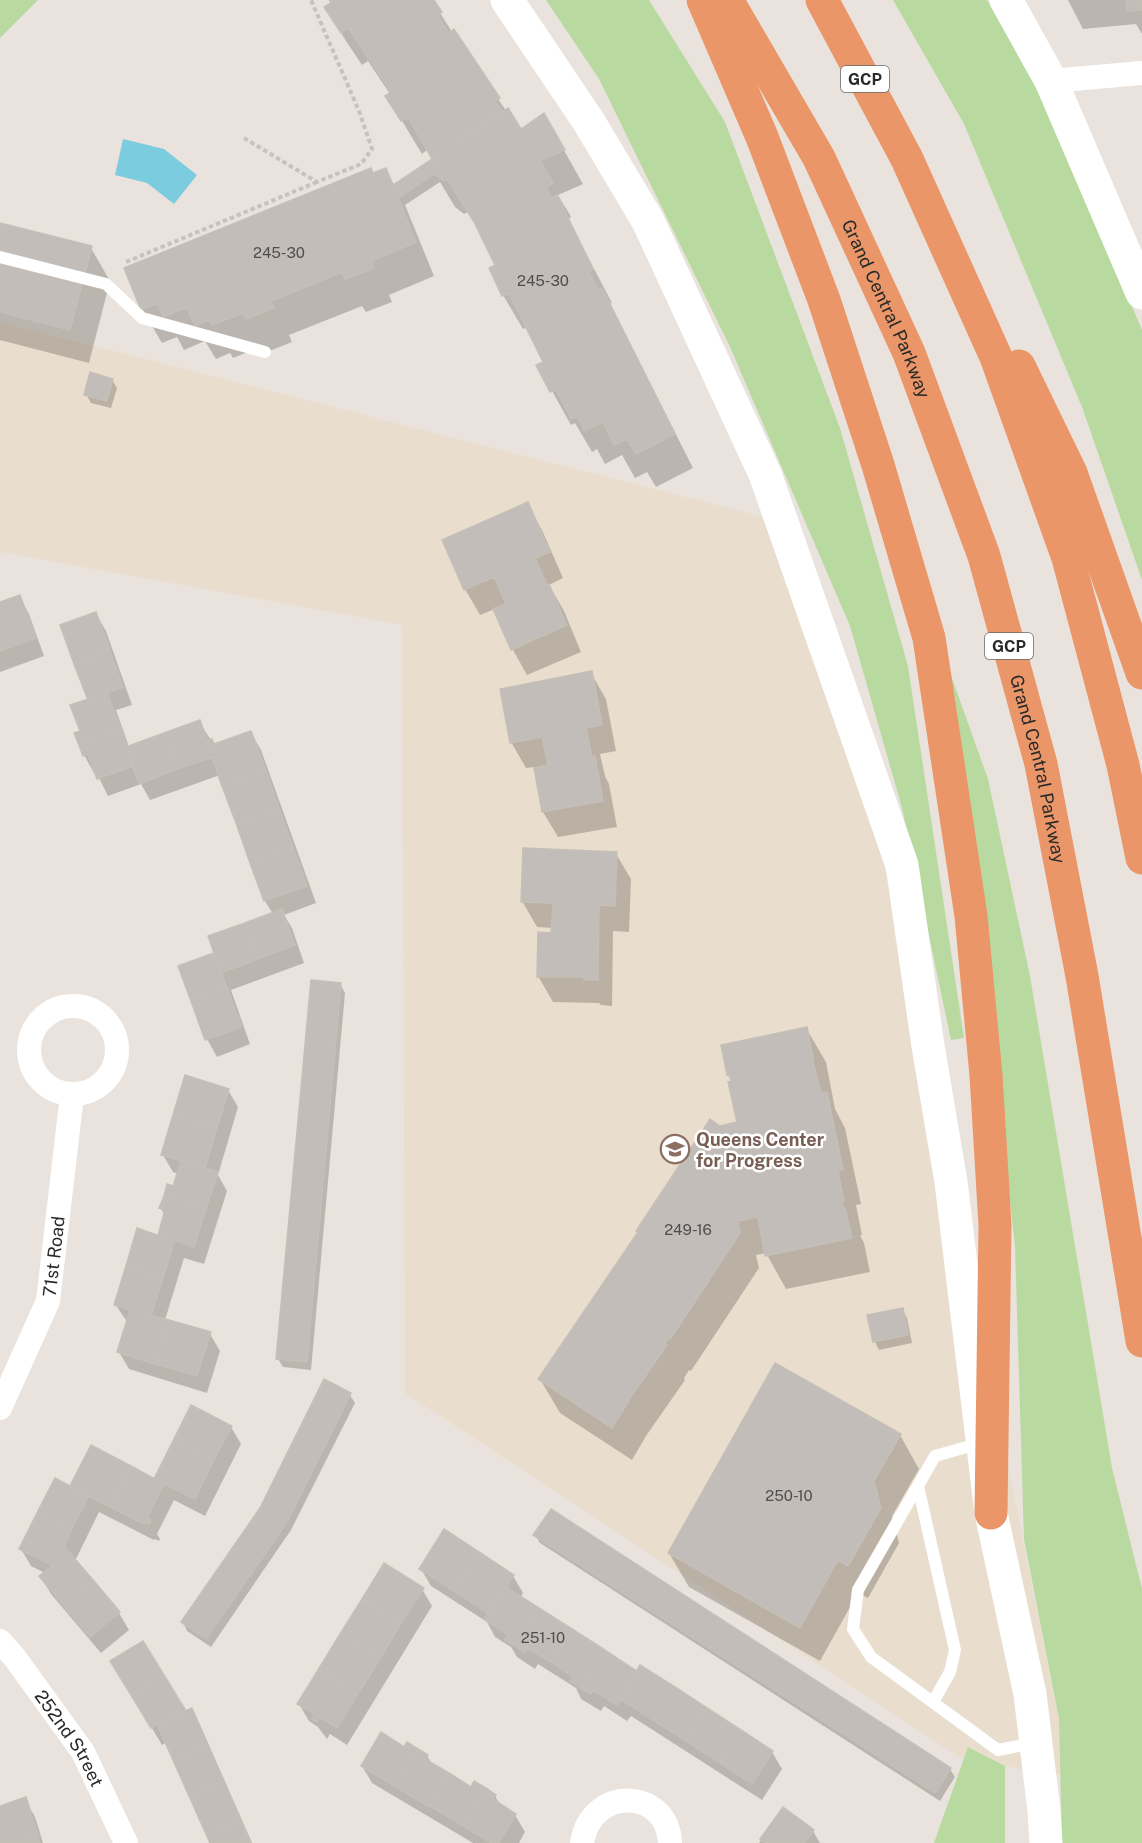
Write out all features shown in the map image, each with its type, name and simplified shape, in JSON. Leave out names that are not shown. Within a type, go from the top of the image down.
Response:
[{"type":"highway","points":[[703,0],[762,137],[824,300],[878,465],[929,638],[971,916],[986,1075],[995,1226],[991,1513]]},
{"type":"highway","name":"Grand Central Parkway","points":[[728,0],[819,158],[889,310],[909,354],[984,556],[1044,776],[1082,976],[1142,1341]]},
{"type":"highway","name":"GCP","points":[[822,0],[908,159],[996,357],[1068,558],[1123,765],[1142,858]]},
{"type":"highway","points":[[908,159],[989,305],[1071,473],[1142,673]]},
{"type":"street","points":[[507,0],[589,122],[648,221],[765,474],[903,865],[928,1046],[951,1182],[991,1513],[1030,1694],[1046,1843]]},
{"type":"street","points":[[1005,0],[1051,81],[1142,293]]},
{"type":"street","points":[[1051,81],[1142,73]]},
{"type":"street","name":"71st Road","points":[[0,1408],[48,1301],[72,1095]]},
{"type":"street","name":"252nd Street","points":[[0,1641],[15,1658],[83,1752],[126,1843]]},
{"type":"street","points":[[582,1843],[584,1831],[591,1817],[602,1807],[616,1801],[632,1800],[646,1805],[658,1814],[667,1826],[670,1843]]},
{"type":"lane","points":[[0,257],[106,284],[142,318],[265,352]]},
{"type":"lane","points":[[982,1443],[935,1456],[858,1590],[853,1629],[871,1657],[998,1750],[1036,1743]]},
{"type":"lane","points":[[918,1486],[955,1650],[950,1672],[933,1702]]},
{"type":"path","points":[[126,262],[361,164],[372,150],[359,111],[310,0]]},
{"type":"path","points":[[244,138],[317,182]]},
{"type":"shaded area","name":"Queens Center for Progress","points":[[0,322],[768,518],[846,742],[896,906],[1059,1719],[1061,1774],[1005,1766],[969,1747],[964,1760],[405,1393],[402,625],[0,552]]},
{"type":"green space","points":[[0,0],[38,0],[0,38]]},
{"type":"green space","points":[[546,0],[649,0],[725,122],[840,428],[908,666],[964,1038],[951,1040],[902,808],[850,626],[730,347],[599,79]]},
{"type":"green space","points":[[893,0],[987,0],[1043,94],[1142,330],[1142,580],[1082,407],[964,124]]},
{"type":"green space","points":[[942,650],[988,779],[1030,976],[1112,1468],[1142,1589],[1142,1843],[1062,1843],[1059,1719],[1024,1539],[1015,1247],[983,943]]},
{"type":"green space","points":[[968,1747],[1005,1766],[1005,1843],[934,1843]]},
{"type":"water","points":[[123,139],[164,149],[197,175],[174,204],[147,183],[115,175]]},
{"type":"building","points":[[330,0],[434,0],[442,12],[437,15],[449,33],[454,29],[500,98],[495,101],[502,111],[432,159],[408,117],[401,121],[385,96],[391,92],[348,28],[341,33],[324,7],[331,3]]},
{"type":"building","points":[[1126,0],[1142,0],[1142,10],[1127,11]]},
{"type":"building","points":[[508,108],[521,129],[544,113],[565,150],[540,161],[553,183],[546,187],[551,198],[557,195],[593,269],[589,272],[598,290],[602,288],[675,434],[636,454],[627,439],[614,445],[603,422],[584,431],[577,416],[571,419],[556,389],[550,392],[536,365],[543,362],[509,293],[502,296],[489,268],[495,265],[474,222],[447,179],[444,181],[434,174],[432,159]]},
{"type":"building","points":[[432,159],[434,174],[398,198],[393,185]]},
{"type":"building","points":[[371,168],[373,173],[386,168],[416,242],[371,261],[374,268],[345,279],[342,272],[271,301],[274,308],[246,319],[243,313],[212,325],[210,319],[195,326],[187,307],[163,317],[158,303],[141,310],[124,268]]},
{"type":"building","points":[[0,223],[92,246],[70,330],[0,312]]},
{"type":"building","points":[[90,372],[113,379],[107,401],[84,395]]},
{"type":"building","points":[[528,502],[550,552],[535,558],[567,625],[511,650],[493,609],[506,604],[494,577],[464,590],[442,540]]},
{"type":"building","points":[[20,595],[36,638],[0,651],[0,602]]},
{"type":"building","points":[[96,612],[110,650],[74,664],[60,625]]},
{"type":"building","points":[[110,650],[123,687],[88,700],[74,664]]},
{"type":"building","points":[[592,671],[602,725],[586,728],[592,757],[595,756],[603,801],[542,812],[534,768],[548,765],[542,737],[510,743],[500,689]]},
{"type":"building","points":[[107,693],[121,729],[79,745],[74,733],[80,731],[70,705]]},
{"type":"building","points":[[200,720],[213,757],[177,769],[164,733]]},
{"type":"building","points":[[121,729],[133,766],[97,779],[88,754],[83,756],[79,745]]},
{"type":"building","points":[[251,731],[266,770],[222,786],[208,740],[212,739],[214,744]]},
{"type":"building","points":[[164,733],[177,769],[139,784],[126,747]]},
{"type":"building","points":[[266,770],[279,808],[236,823],[222,786]]},
{"type":"building","points":[[279,808],[293,847],[250,863],[236,823]]},
{"type":"building","points":[[293,847],[307,886],[264,901],[250,863]]},
{"type":"building","points":[[523,848],[617,852],[615,906],[599,905],[598,980],[584,980],[584,977],[537,977],[538,932],[551,933],[553,903],[521,902]]},
{"type":"building","points":[[282,909],[295,945],[258,959],[245,923]]},
{"type":"building","points":[[245,923],[258,959],[221,973],[208,936]]},
{"type":"building","points":[[214,953],[227,988],[191,1001],[178,966]]},
{"type":"building","points":[[311,980],[341,983],[307,1362],[276,1359]]},
{"type":"building","points":[[227,988],[242,1027],[205,1040],[191,1001]]},
{"type":"building","points":[[807,1027],[821,1093],[827,1092],[843,1170],[838,1171],[844,1201],[842,1201],[843,1208],[845,1208],[852,1238],[765,1256],[758,1217],[738,1221],[740,1233],[671,1338],[669,1337],[665,1344],[667,1345],[627,1402],[612,1428],[538,1379],[638,1232],[636,1231],[710,1119],[720,1126],[737,1122],[728,1082],[731,1081],[729,1074],[727,1075],[721,1045]]},
{"type":"building","points":[[185,1075],[229,1089],[217,1128],[173,1115]]},
{"type":"building","points":[[173,1115],[217,1128],[205,1168],[161,1155]]},
{"type":"building","points":[[181,1161],[218,1172],[206,1209],[164,1196],[167,1184],[173,1186]]},
{"type":"building","points":[[164,1196],[206,1209],[194,1247],[158,1235],[165,1210],[159,1208]]},
{"type":"building","points":[[137,1228],[174,1241],[163,1278],[126,1266]]},
{"type":"building","points":[[126,1266],[163,1278],[151,1316],[114,1305]]},
{"type":"building","points":[[903,1308],[908,1335],[873,1342],[867,1315]]},
{"type":"building","points":[[130,1310],[169,1320],[155,1364],[117,1352]]},
{"type":"building","points":[[169,1320],[211,1332],[197,1376],[155,1364]]},
{"type":"building","points":[[775,1363],[901,1434],[874,1481],[881,1508],[848,1566],[838,1560],[800,1628],[668,1553]]},
{"type":"building","points":[[324,1379],[351,1393],[287,1522],[206,1639],[181,1622],[260,1508]]},
{"type":"building","points":[[191,1405],[232,1426],[213,1461],[173,1441]]},
{"type":"building","points":[[173,1441],[213,1461],[195,1499],[154,1479]]},
{"type":"building","points":[[91,1445],[131,1466],[110,1507],[70,1486]]},
{"type":"building","points":[[131,1466],[164,1484],[147,1518],[151,1520],[149,1524],[145,1522],[144,1524],[110,1507]]},
{"type":"building","points":[[55,1478],[89,1496],[71,1530],[37,1513]]},
{"type":"building","points":[[551,1509],[951,1768],[935,1793],[533,1535]]},
{"type":"building","points":[[37,1513],[71,1530],[64,1546],[69,1552],[52,1565],[19,1549]]},
{"type":"building","points":[[444,1529],[479,1552],[454,1591],[419,1569]]},
{"type":"building","points":[[69,1552],[93,1580],[63,1605],[39,1576]]},
{"type":"building","points":[[479,1552],[514,1575],[489,1614],[454,1591]]},
{"type":"building","points":[[384,1563],[424,1588],[401,1623],[362,1599]]},
{"type":"building","points":[[93,1580],[120,1612],[90,1637],[63,1605]]},
{"type":"building","points":[[506,1587],[539,1608],[515,1646],[505,1640],[508,1635],[484,1619]]},
{"type":"building","points":[[362,1599],[401,1623],[380,1659],[340,1634]]},
{"type":"building","points":[[539,1608],[572,1629],[551,1662],[528,1648],[525,1652],[515,1646]]},
{"type":"building","points":[[572,1629],[605,1650],[581,1688],[570,1681],[573,1677],[551,1662]]},
{"type":"building","points":[[340,1634],[380,1659],[358,1694],[318,1670]]},
{"type":"building","points":[[143,1641],[164,1675],[131,1695],[110,1661]]},
{"type":"building","points":[[605,1650],[638,1672],[617,1705],[593,1690],[590,1694],[581,1688]]},
{"type":"building","points":[[640,1665],[675,1687],[653,1720],[620,1699]]},
{"type":"building","points":[[318,1670],[358,1694],[337,1728],[320,1717],[317,1722],[312,1719],[315,1714],[297,1704]]},
{"type":"building","points":[[164,1675],[186,1711],[151,1728],[131,1695]]},
{"type":"building","points":[[675,1687],[707,1708],[686,1741],[653,1720]]},
{"type":"building","points":[[192,1708],[208,1745],[173,1760],[157,1724]]},
{"type":"building","points":[[707,1708],[741,1730],[720,1763],[686,1741]]},
{"type":"building","points":[[741,1730],[773,1751],[752,1784],[720,1763]]},
{"type":"building","points":[[381,1732],[404,1747],[407,1742],[418,1749],[395,1786],[361,1766]]},
{"type":"building","points":[[208,1745],[224,1781],[189,1796],[173,1760]]},
{"type":"building","points":[[418,1749],[428,1755],[425,1759],[449,1773],[429,1807],[395,1786]]},
{"type":"building","points":[[449,1773],[471,1787],[474,1781],[486,1788],[463,1826],[430,1806]]},
{"type":"building","points":[[224,1781],[241,1820],[206,1834],[189,1796]]},
{"type":"building","points":[[486,1788],[496,1795],[493,1799],[516,1814],[499,1843],[491,1843],[463,1826]]},
{"type":"building","points":[[26,1797],[38,1835],[12,1843],[0,1843],[0,1806]]},
{"type":"building","points":[[783,1807],[814,1830],[804,1843],[765,1843],[760,1839]]},
{"type":"building","points":[[241,1820],[251,1843],[210,1843],[206,1834]]},
{"type":"building","points":[[38,1835],[40,1843],[12,1843]]},
{"type":"place","name":"Queens Center for Progress","points":[[675,1149]]}]
